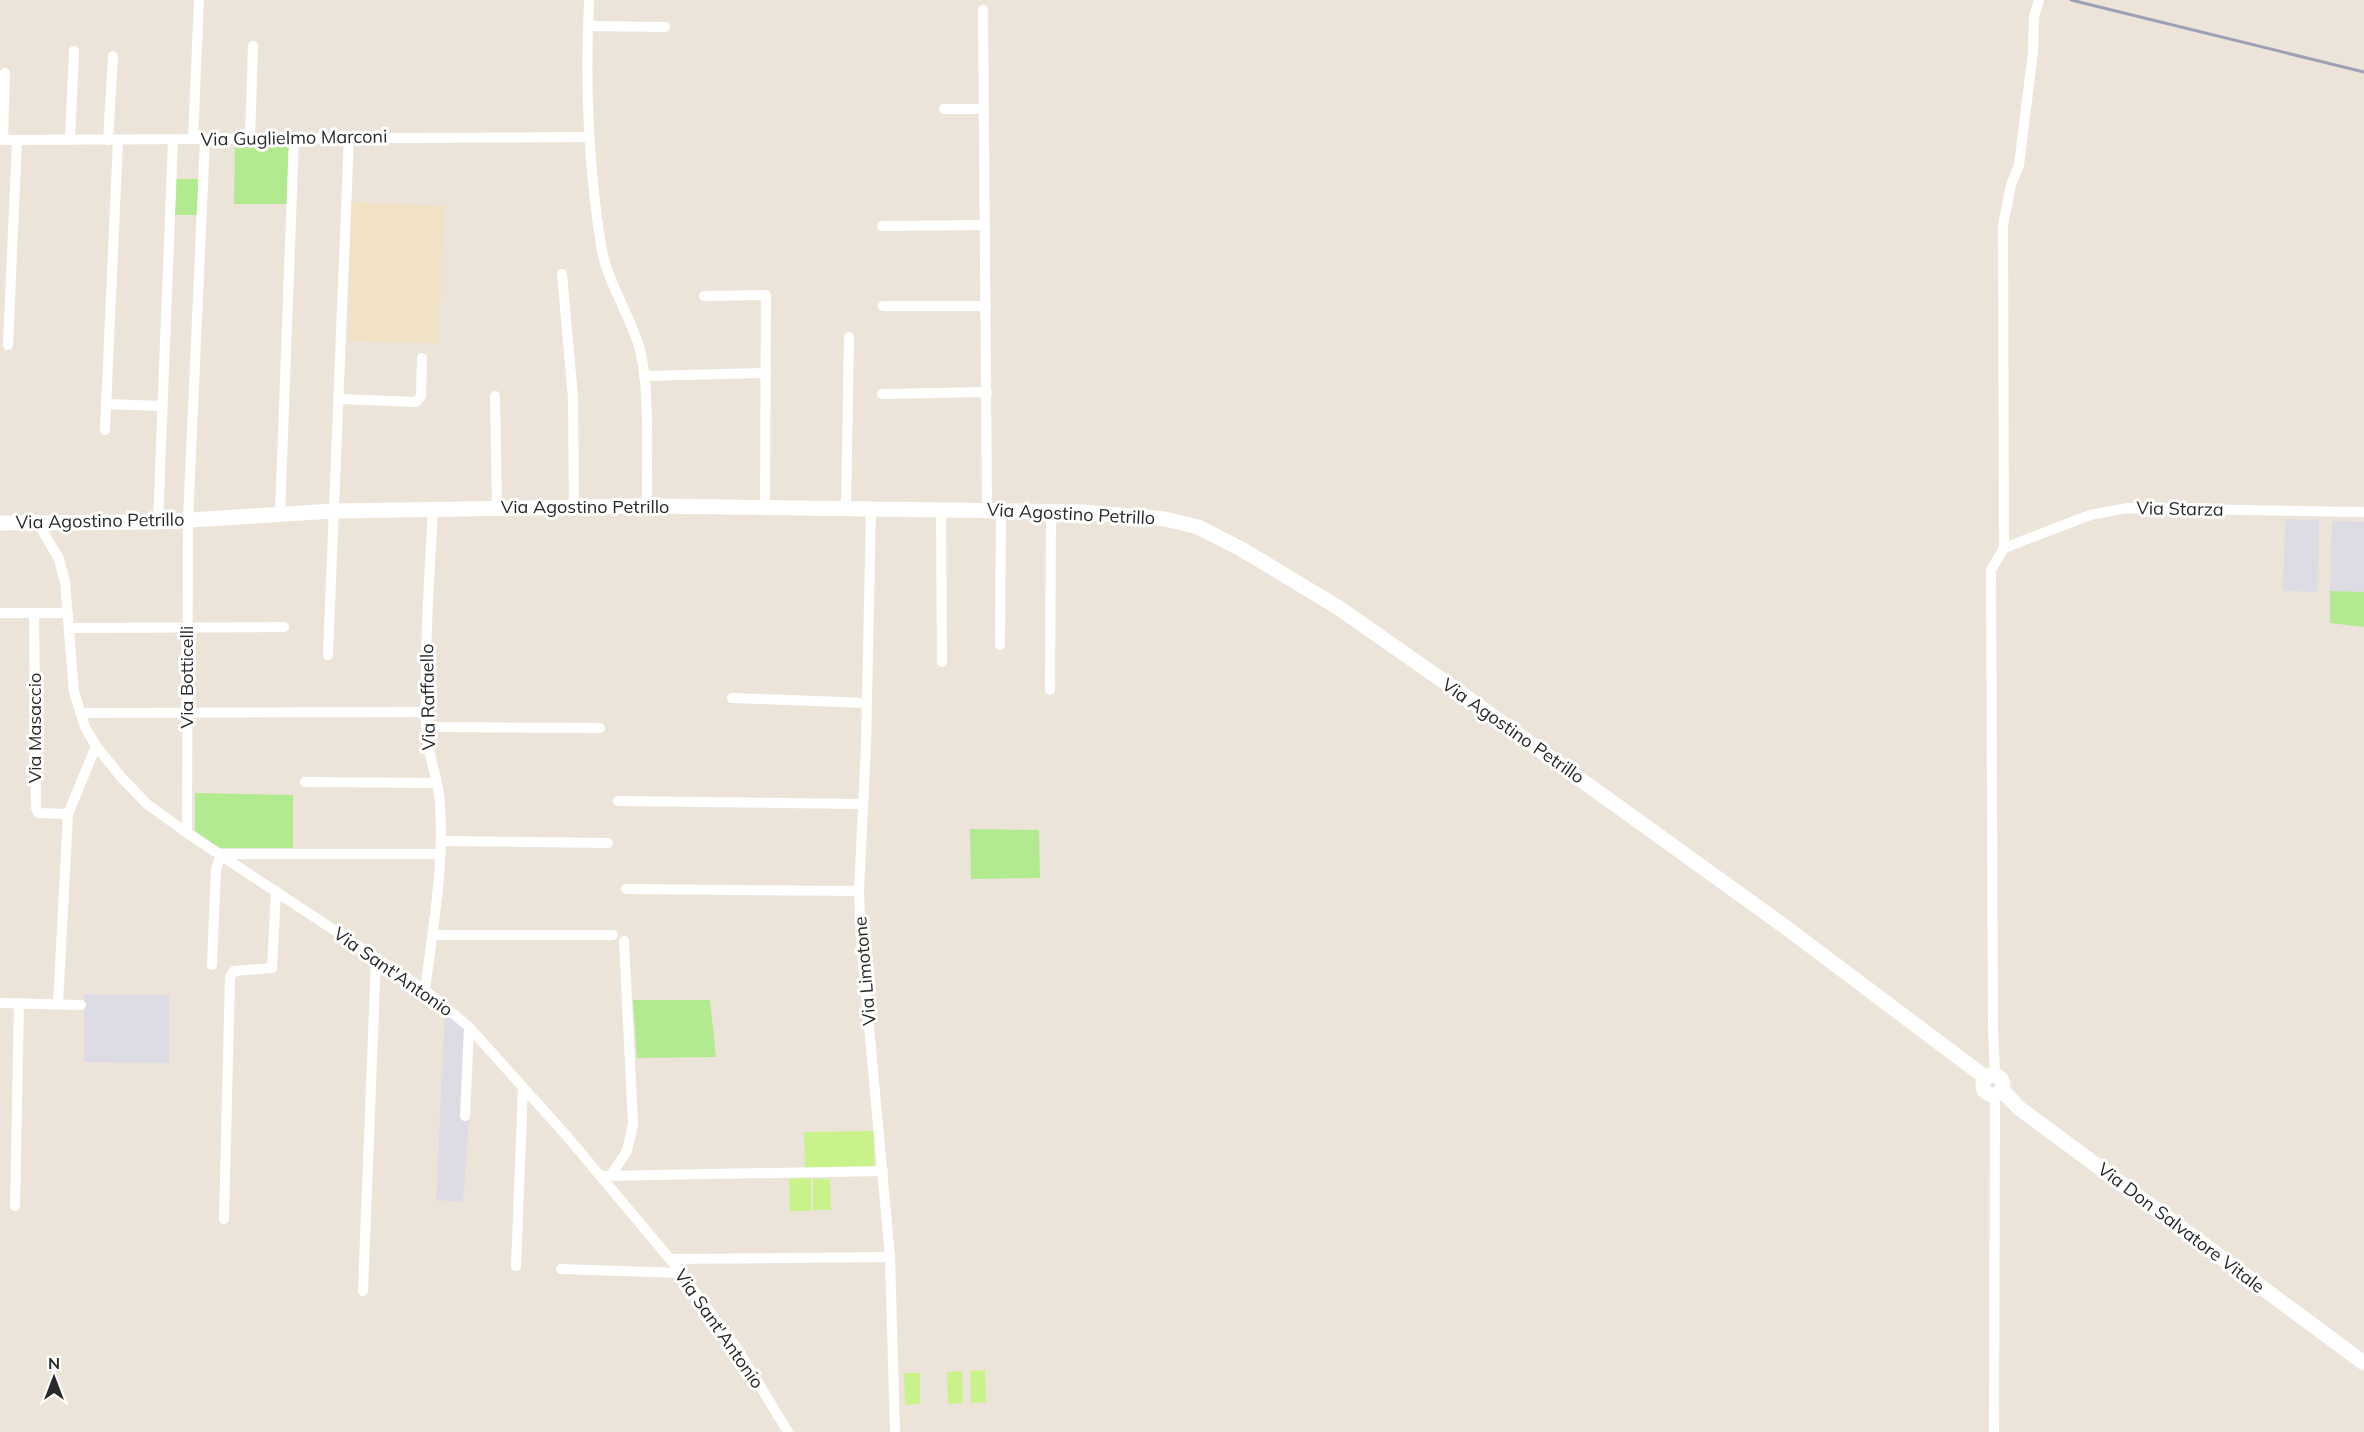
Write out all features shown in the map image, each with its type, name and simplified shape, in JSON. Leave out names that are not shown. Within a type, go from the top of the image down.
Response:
[{"type":"street","points":[[193,139],[199,0]]},
{"type":"street","points":[[590,0],[586,84],[587,137],[601,248],[638,344],[644,376],[647,506]]},
{"type":"street","points":[[1994,1432],[1998,1092],[2002,1081],[1990,1076],[1993,1027],[1991,570],[2004,548],[2003,225],[2011,185],[2019,165],[2033,52],[2034,17],[2038,0]]},
{"type":"street","points":[[983,10],[987,392],[1000,645]]},
{"type":"street","points":[[588,26],[665,27]]},
{"type":"street","points":[[250,138],[253,46]]},
{"type":"street","points":[[70,140],[74,51]]},
{"type":"street","points":[[105,430],[113,56]]},
{"type":"street","points":[[1,140],[5,73]]},
{"type":"street","points":[[944,109],[984,109]]},
{"type":"street","points":[[328,655],[349,136]]},
{"type":"street","name":"Via Guglielmo Marconi","points":[[1,140],[206,140],[349,136],[587,137]]},
{"type":"street","points":[[280,515],[294,137]]},
{"type":"street","points":[[8,345],[17,140]]},
{"type":"street","points":[[158,522],[173,140]]},
{"type":"street","name":"Via Botticelli","points":[[187,833],[188,520],[206,140]]},
{"type":"street","points":[[882,226],[985,225]]},
{"type":"street","points":[[562,274],[573,397],[574,507]]},
{"type":"street","points":[[704,296],[766,295],[765,507]]},
{"type":"street","points":[[883,306],[986,306]]},
{"type":"street","points":[[846,508],[849,337]]},
{"type":"street","points":[[340,399],[416,402],[421,396],[422,357]]},
{"type":"street","points":[[644,376],[766,373]]},
{"type":"street","points":[[882,394],[987,392]]},
{"type":"street","points":[[495,396],[496,508]]},
{"type":"street","points":[[106,404],[161,406]]},
{"type":"street","name":"Via Agostino Petrillo","points":[[0,523],[158,522],[334,511],[647,506],[1052,512],[1165,519],[1198,527],[1243,550],[1339,608],[1586,782],[1971,1067],[1990,1076]]},
{"type":"street","name":"Via Starza","points":[[2004,548],[2090,515],[2127,508],[2364,512]]},
{"type":"street","name":"Via Limotone","points":[[871,509],[867,703],[859,891],[861,939],[890,1257],[895,1365],[895,1432]]},
{"type":"street","name":"Via Raffaello","points":[[425,990],[441,854],[440,801],[428,756],[426,727],[427,624],[434,510]]},
{"type":"street","points":[[942,510],[942,662]]},
{"type":"street","points":[[1050,690],[1052,512]]},
{"type":"street","name":"Via Sant'Antonio","points":[[38,523],[59,560],[65,582],[74,692],[96,746],[147,804],[187,833],[425,990],[469,1027],[606,1176],[737,1348],[788,1432]]},
{"type":"street","points":[[0,613],[68,613]]},
{"type":"street","name":"Via Masaccio","points":[[34,613],[36,808],[38,813],[68,814]]},
{"type":"street","points":[[69,628],[284,627]]},
{"type":"street","points":[[732,698],[867,703]]},
{"type":"street","points":[[81,712],[426,712]]},
{"type":"street","points":[[426,727],[600,728]]},
{"type":"street","points":[[58,1004],[68,814],[96,746]]},
{"type":"street","points":[[305,782],[435,783]]},
{"type":"street","points":[[618,801],[862,804]]},
{"type":"street","points":[[441,841],[608,843]]},
{"type":"street","points":[[212,965],[216,870],[221,854],[441,854]]},
{"type":"street","points":[[627,890],[859,891]]},
{"type":"street","points":[[224,1219],[230,977],[234,971],[272,968],[276,891]]},
{"type":"street","points":[[432,935],[613,935]]},
{"type":"street","points":[[606,1176],[627,1151],[633,1124],[624,941]]},
{"type":"street","points":[[363,1291],[376,958]]},
{"type":"street","points":[[0,1003],[81,1005]]},
{"type":"street","points":[[15,1206],[19,1003]]},
{"type":"street","points":[[465,1116],[469,1027]]},
{"type":"street","points":[[516,1266],[523,1088]]},
{"type":"street","name":"Via Don Salvatore Vitale","points":[[1998,1092],[2364,1364]]},
{"type":"street","points":[[606,1176],[883,1171]]},
{"type":"street","points":[[669,1258],[890,1257]]},
{"type":"street","points":[[561,1269],[680,1273]]},
{"type":"shaded area","points":[[351,202],[444,206],[438,343],[348,341]]},
{"type":"shaded area","points":[[2285,519],[2319,520],[2318,592],[2283,591]]},
{"type":"shaded area","points":[[2332,521],[2364,522],[2364,592],[2330,591]]},
{"type":"shaded area","points":[[84,994],[169,995],[169,1063],[84,1062]]},
{"type":"shaded area","points":[[445,1012],[465,1030],[462,1120],[469,1120],[463,1202],[436,1200]]},
{"type":"green space","points":[[291,143],[288,204],[234,204],[235,145]]},
{"type":"green space","points":[[176,179],[200,179],[199,215],[175,215]]},
{"type":"green space","points":[[2330,591],[2364,592],[2364,627],[2330,623]]},
{"type":"green space","points":[[195,793],[293,795],[293,848],[220,848],[195,831]]},
{"type":"green space","points":[[970,829],[1039,830],[1040,878],[971,879]]},
{"type":"green space","points":[[633,1000],[710,1000],[716,1057],[637,1058]]},
{"type":"green space","points":[[874,1131],[874,1167],[805,1168],[804,1132]]},
{"type":"green space","points":[[811,1178],[811,1211],[790,1211],[789,1179]]},
{"type":"green space","points":[[813,1179],[830,1179],[831,1210],[813,1210]]},
{"type":"green space","points":[[985,1370],[986,1402],[971,1403],[970,1371]]},
{"type":"green space","points":[[962,1371],[963,1403],[948,1404],[947,1372]]},
{"type":"green space","points":[[904,1373],[920,1373],[920,1404],[905,1405]]},
{"type":"railway","points":[[2071,0],[2364,72]]}]
